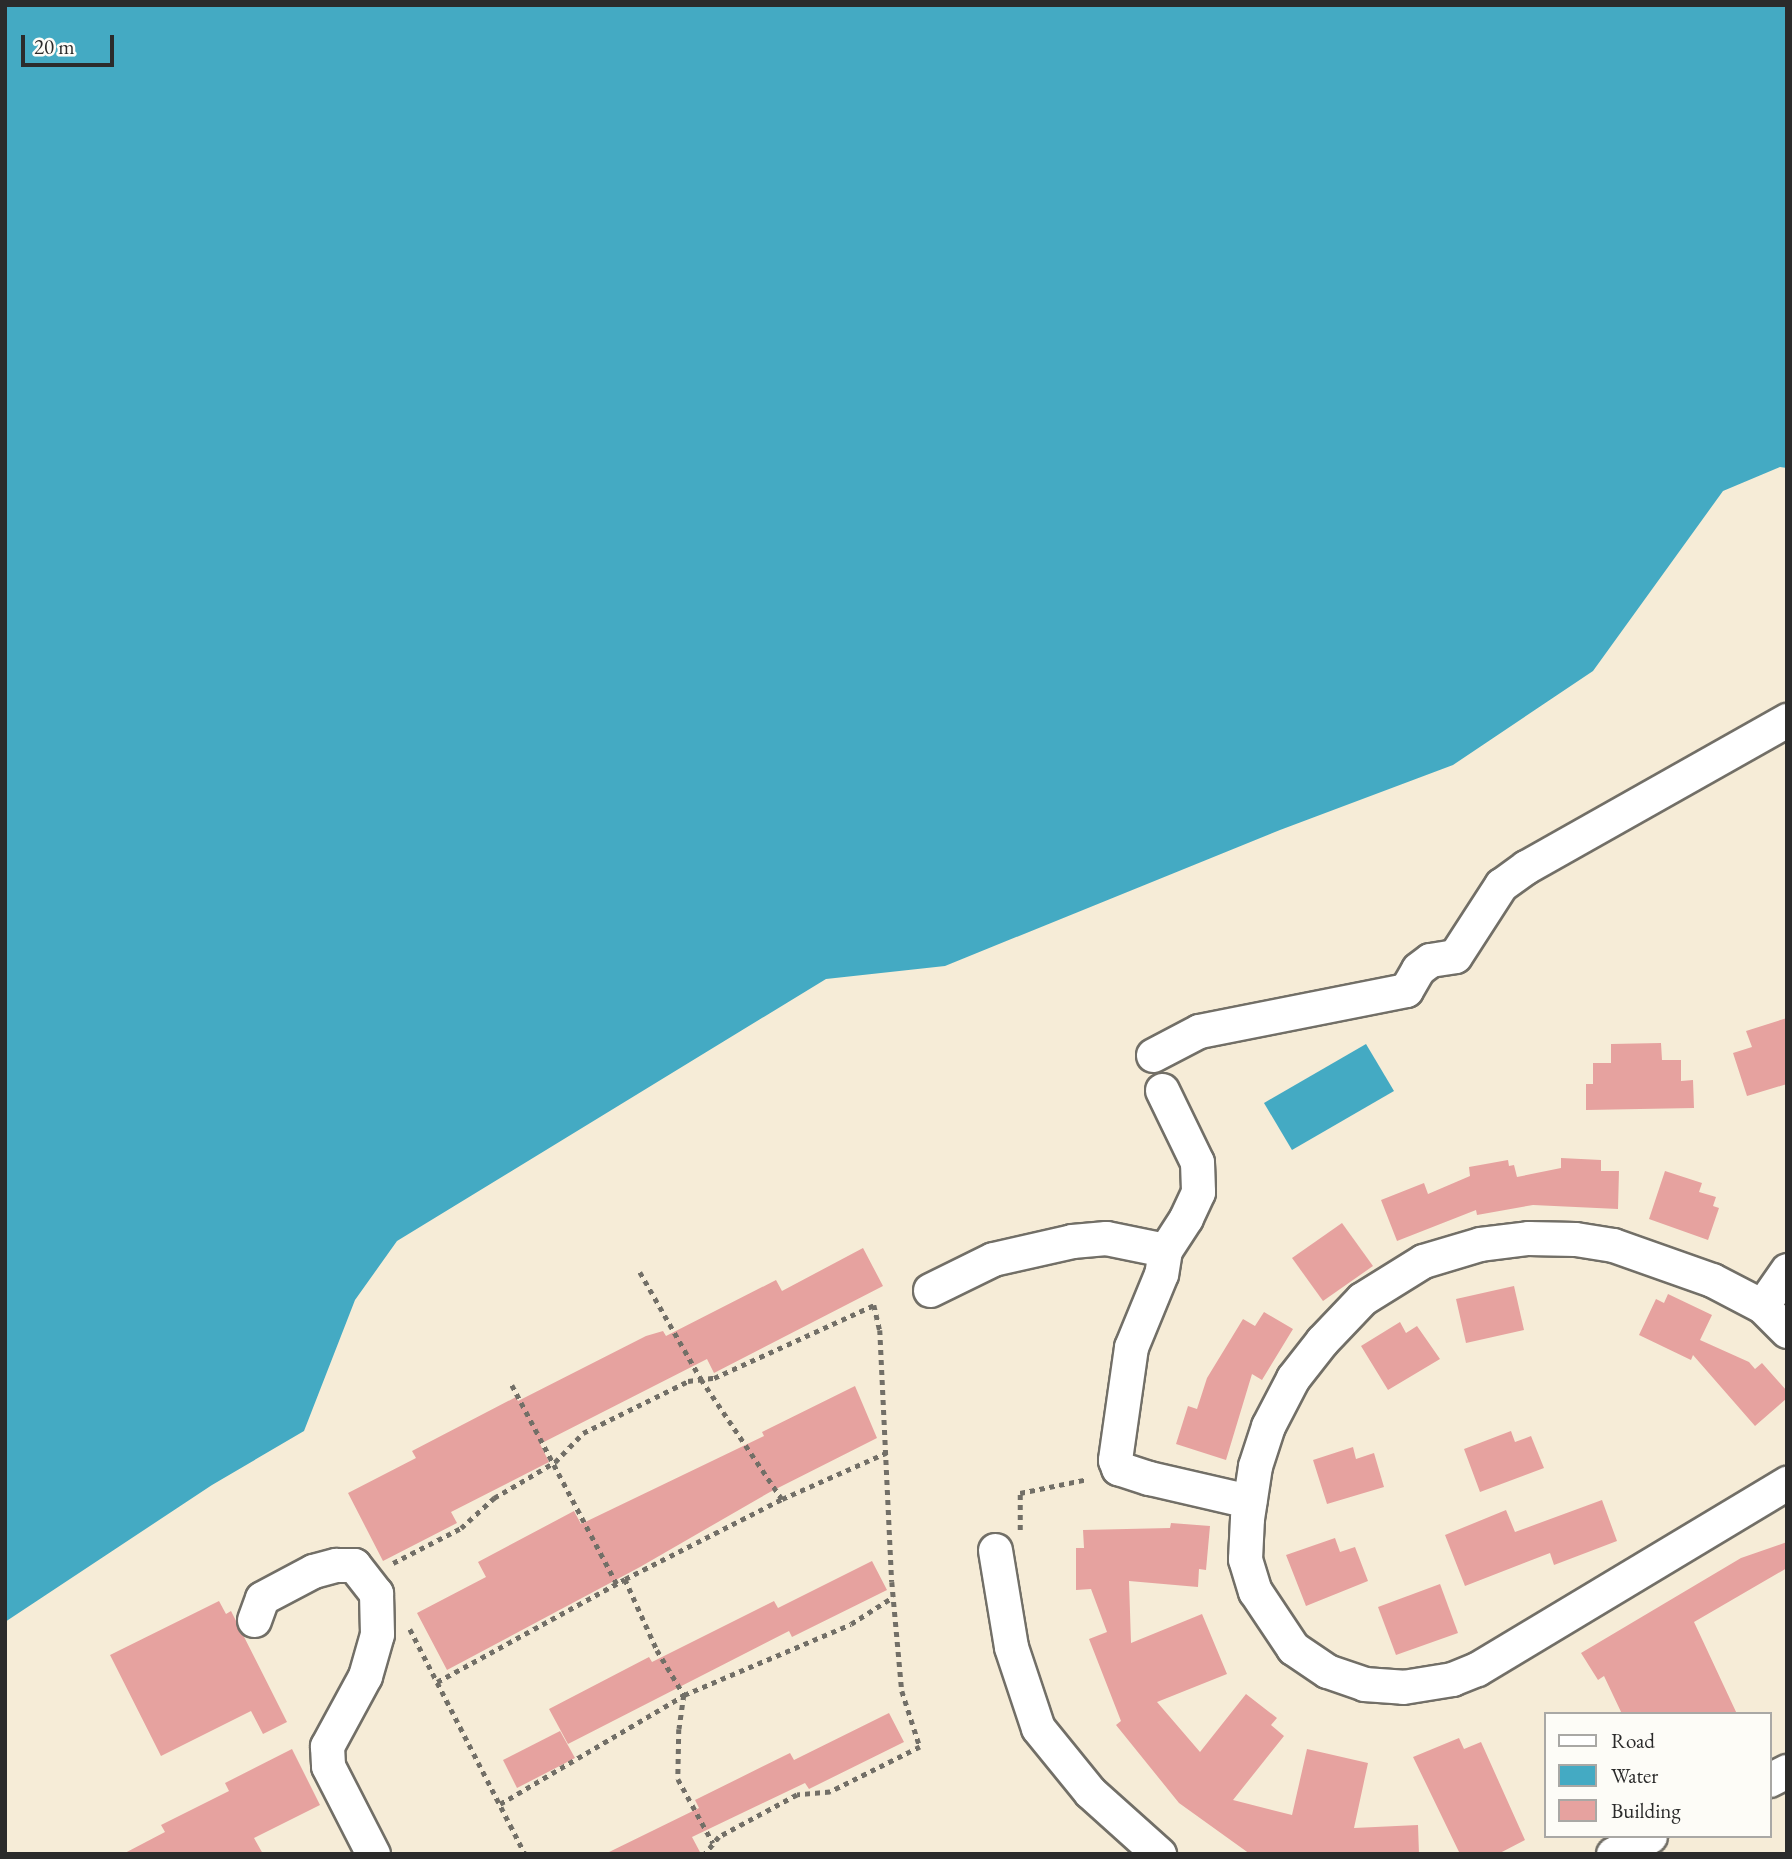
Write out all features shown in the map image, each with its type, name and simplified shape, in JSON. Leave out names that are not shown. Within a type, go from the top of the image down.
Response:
[{"type":"street","points":[[1153,1055],[1199,1031],[1406,990],[1418,969],[1430,960],[1455,957],[1501,884],[1526,867],[1787,720]]},
{"type":"street","points":[[1162,1090],[1197,1162],[1198,1192],[1186,1218],[1165,1250],[1161,1274],[1131,1347],[1118,1422],[1115,1460],[1118,1468],[1249,1501]]},
{"type":"street","points":[[930,1290],[993,1259],[1072,1241],[1106,1238],[1165,1250]]},
{"type":"street","points":[[1787,1331],[1762,1306],[1712,1280],[1659,1259],[1613,1245],[1575,1239],[1528,1238],[1480,1244],[1423,1261],[1362,1299],[1322,1341],[1293,1378],[1268,1426],[1255,1466],[1249,1501],[1245,1559],[1255,1591],[1293,1648],[1327,1671],[1364,1684],[1403,1687],[1452,1679],[1477,1669],[1787,1483]]},
{"type":"street","points":[[1762,1306],[1787,1270]]},
{"type":"street","points":[[995,1550],[1011,1647],[1038,1728],[1090,1791],[1149,1848],[1159,1854]]},
{"type":"street","points":[[254,1620],[262,1598],[313,1571],[336,1565],[354,1565],[376,1593],[377,1634],[365,1676],[327,1746],[328,1766],[373,1854]]},
{"type":"street","points":[[1771,1779],[1787,1772]]},
{"type":"street","points":[[1613,1854],[1646,1838]]},
{"type":"path","points":[[640,1272],[702,1380],[782,1499]]},
{"type":"path","points":[[390,1565],[461,1528],[494,1498],[555,1462],[583,1433],[688,1381],[714,1378],[874,1305],[880,1330],[893,1597],[902,1691],[920,1747],[830,1792],[797,1795],[719,1837],[705,1854]]},
{"type":"path","points":[[512,1385],[617,1584]]},
{"type":"path","points":[[437,1682],[625,1579],[782,1499],[886,1453]]},
{"type":"path","points":[[995,1550],[1020,1538],[1020,1493],[1097,1477],[1118,1468]]},
{"type":"path","points":[[625,1579],[657,1650],[684,1695],[679,1729],[678,1779],[713,1843]]},
{"type":"path","points":[[500,1804],[684,1695],[850,1624],[893,1597]]},
{"type":"path","points":[[408,1626],[525,1854]]},
{"type":"water","points":[[5,5],[1787,5],[1787,468],[1780,467],[1723,491],[1593,671],[1453,765],[1280,830],[945,966],[826,979],[397,1241],[355,1300],[304,1431],[212,1485],[5,1622]]},
{"type":"water","points":[[1366,1044],[1394,1091],[1292,1150],[1264,1103]]},
{"type":"building","points":[[1787,1018],[1787,1084],[1747,1096],[1733,1053],[1752,1047],[1746,1031]]},
{"type":"building","points":[[1661,1043],[1662,1060],[1681,1060],[1681,1081],[1693,1080],[1694,1108],[1586,1110],[1586,1084],[1593,1084],[1593,1063],[1611,1063],[1611,1044]]},
{"type":"building","points":[[1561,1158],[1601,1160],[1601,1171],[1619,1171],[1618,1209],[1533,1205],[1477,1215],[1476,1210],[1397,1241],[1381,1200],[1424,1183],[1428,1194],[1470,1176],[1469,1167],[1508,1160],[1509,1166],[1514,1165],[1517,1177],[1561,1168]]},
{"type":"building","points":[[1665,1171],[1702,1183],[1699,1192],[1716,1197],[1713,1206],[1719,1208],[1708,1240],[1649,1219]]},
{"type":"building","points":[[1342,1223],[1373,1266],[1323,1301],[1292,1258]]},
{"type":"building","points":[[863,1248],[883,1286],[714,1373],[707,1359],[540,1444],[549,1462],[451,1512],[457,1523],[383,1561],[348,1493],[416,1458],[412,1451],[516,1397],[518,1401],[646,1336],[663,1331],[666,1336],[776,1280],[782,1291]]},
{"type":"building","points":[[1514,1286],[1524,1330],[1466,1343],[1456,1299]]},
{"type":"building","points":[[1668,1294],[1712,1315],[1700,1340],[1749,1362],[1755,1369],[1762,1363],[1787,1391],[1787,1398],[1755,1426],[1693,1355],[1691,1360],[1639,1335],[1656,1299],[1664,1303]]},
{"type":"building","points":[[1264,1312],[1293,1329],[1262,1380],[1252,1374],[1226,1460],[1176,1444],[1188,1406],[1197,1409],[1207,1378],[1243,1319],[1255,1326]]},
{"type":"building","points":[[1400,1322],[1406,1333],[1417,1326],[1440,1359],[1388,1390],[1361,1346]]},
{"type":"building","points":[[855,1386],[877,1438],[770,1492],[640,1567],[447,1670],[417,1613],[486,1577],[478,1562],[574,1511],[581,1524],[764,1436],[762,1432]]},
{"type":"building","points":[[1511,1431],[1515,1442],[1531,1436],[1544,1468],[1480,1492],[1464,1449]]},
{"type":"building","points":[[1353,1447],[1356,1459],[1374,1453],[1384,1487],[1327,1504],[1313,1460]]},
{"type":"building","points":[[1602,1500],[1617,1541],[1554,1565],[1550,1553],[1465,1586],[1445,1535],[1506,1510],[1515,1532]]},
{"type":"building","points":[[1171,1523],[1210,1526],[1206,1570],[1199,1569],[1198,1587],[1129,1581],[1131,1643],[1202,1614],[1227,1674],[1157,1702],[1200,1752],[1246,1694],[1277,1718],[1271,1725],[1284,1736],[1233,1800],[1292,1815],[1307,1749],[1368,1763],[1354,1828],[1418,1825],[1419,1854],[1250,1854],[1179,1803],[1116,1725],[1121,1721],[1089,1639],[1107,1632],[1091,1589],[1076,1590],[1076,1548],[1084,1548],[1083,1530],[1170,1528]]},
{"type":"building","points":[[1335,1538],[1340,1552],[1355,1547],[1368,1581],[1306,1606],[1286,1555]]},
{"type":"building","points":[[1787,1542],[1787,1568],[1694,1622],[1736,1712],[1621,1712],[1604,1676],[1598,1680],[1581,1653],[1741,1558]]},
{"type":"building","points":[[872,1561],[887,1590],[792,1637],[789,1631],[568,1744],[549,1709],[649,1657],[652,1662],[774,1601],[778,1608]]},
{"type":"building","points":[[1440,1584],[1458,1633],[1396,1655],[1378,1607]]},
{"type":"building","points":[[219,1601],[226,1614],[231,1611],[287,1722],[263,1734],[251,1711],[161,1756],[110,1655]]},
{"type":"building","points":[[889,1713],[904,1742],[809,1789],[805,1783],[692,1837],[701,1854],[605,1854],[699,1808],[695,1800],[790,1753],[794,1760]]},
{"type":"building","points":[[560,1731],[575,1758],[517,1788],[503,1760]]},
{"type":"building","points":[[1459,1738],[1464,1749],[1481,1742],[1525,1840],[1498,1854],[1460,1854],[1413,1757]]},
{"type":"building","points":[[292,1749],[320,1805],[254,1838],[263,1854],[123,1854],[165,1832],[161,1825],[229,1791],[225,1783]]}]
